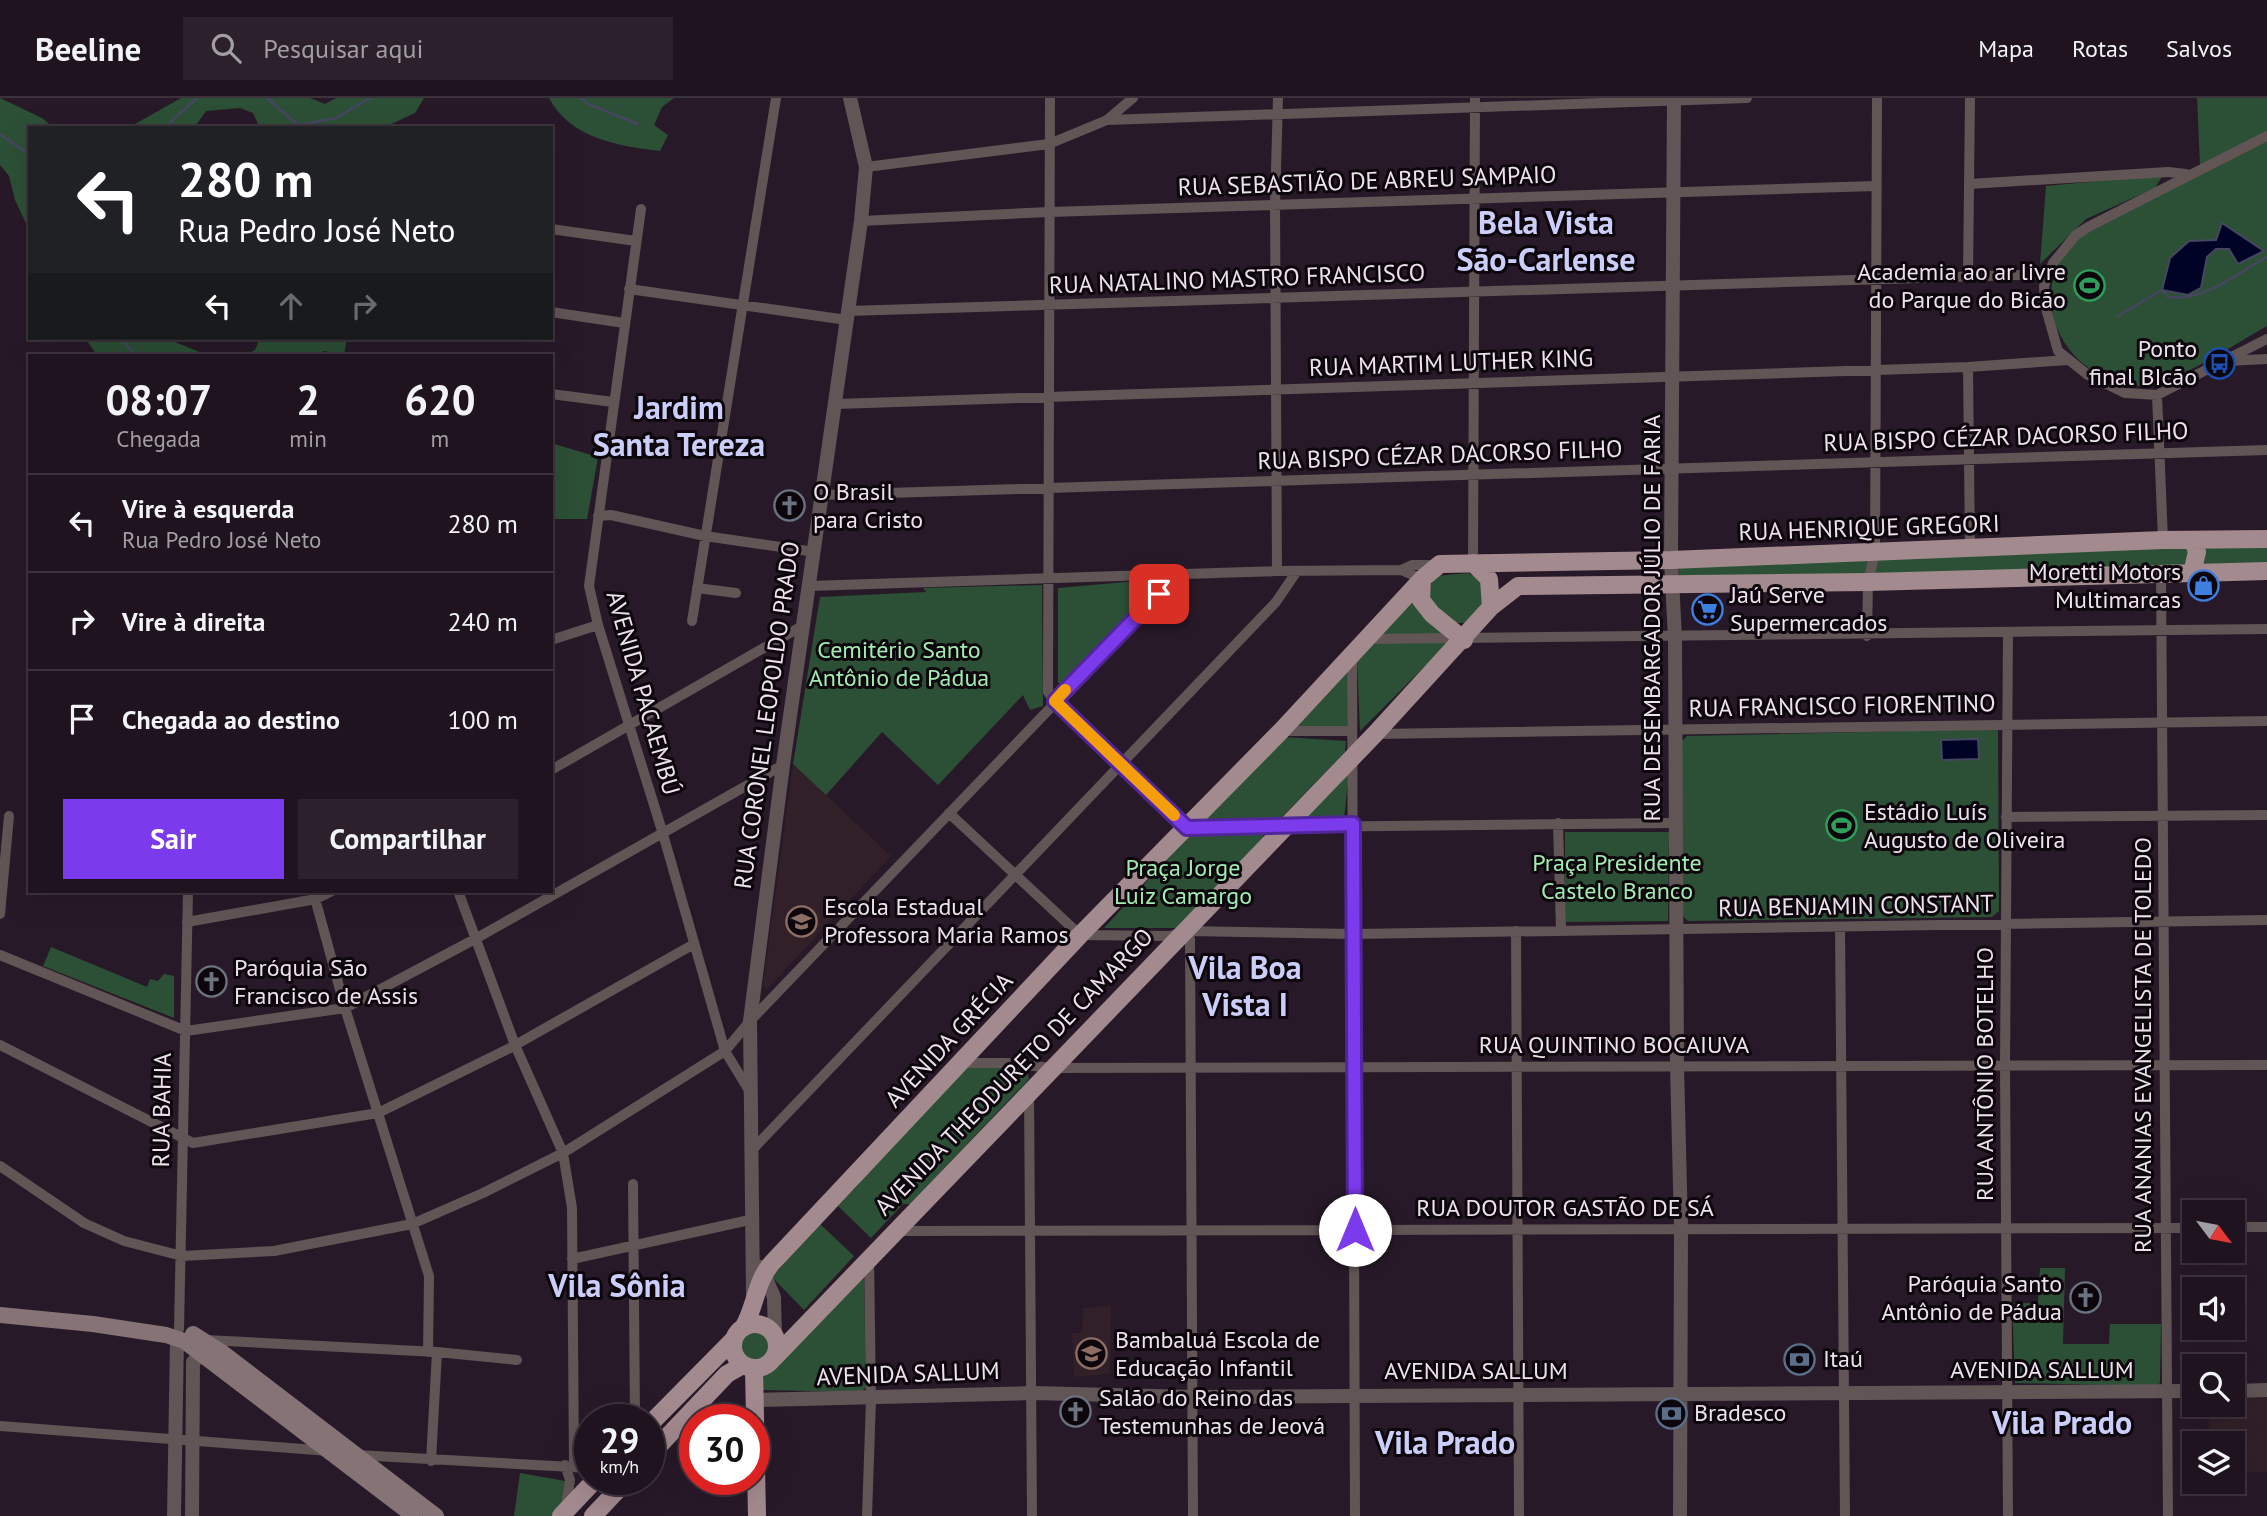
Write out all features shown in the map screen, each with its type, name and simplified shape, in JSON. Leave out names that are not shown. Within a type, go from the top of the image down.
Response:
[{"type":"main road","name":"RUA HENRIQUE GREGORI","points":[[1473,563],[1671,560],[2163,540],[2267,539]]},
{"type":"main road","points":[[2192,573],[2197,552],[2193,540]]},
{"type":"main road","points":[[2124,542],[2124,556],[2131,573]]},
{"type":"main road","points":[[1473,563],[1489,579],[1492,590],[1491,607],[1464,640],[1432,614],[1421,600],[1422,579],[1440,565],[1473,563]]},
{"type":"main road","name":"RUA HENRIQUE GREGORI","points":[[1491,607],[1518,586],[1868,582],[2267,571]]},
{"type":"main road","name":"AVENIDA GRÉCIA","points":[[739,1334],[754,1298],[758,1266],[961,1063],[1080,935],[1281,731],[1422,579]]},
{"type":"main road","name":"AVENIDA THEODURETO DE CAMARGO","points":[[774,1358],[893,1231],[1186,931],[1283,825],[1375,734],[1464,640]]},
{"type":"main road","points":[[0,1315],[178,1333],[199,1352],[414,1516]]},
{"type":"main road","points":[[665,1409],[739,1334],[762,1325],[775,1337],[774,1358],[764,1367],[749,1367],[727,1374],[665,1439]]},
{"type":"main road","points":[[739,1334],[733,1351],[749,1367],[757,1400],[757,1516]]},
{"type":"main road","points":[[199,1352],[358,1455],[436,1516]]},
{"type":"main road","points":[[687,1387],[690,1394],[702,1401]]},
{"type":"main road","points":[[562,1515],[580,1495]]},
{"type":"main road","points":[[577,1498],[594,1515],[613,1495]]},
{"type":"street","name":"RUA CORONEL LEOPOLDO PRADO","points":[[775,1337],[774,1297],[758,1266],[754,1219],[750,1021],[782,765],[836,404],[866,167],[850,98]]},
{"type":"street","points":[[1050,98],[1048,692],[1055,701],[1187,828],[1353,824],[1676,823]]},
{"type":"street","points":[[866,167],[1049,144],[1107,120],[1133,98]]},
{"type":"street","points":[[1277,571],[1275,205],[1278,98]]},
{"type":"street","points":[[1107,120],[1475,103],[1747,98]]},
{"type":"street","points":[[1867,636],[1868,582],[1875,553],[1877,98]]},
{"type":"street","points":[[1968,276],[1969,98]]},
{"type":"street","points":[[692,621],[777,99]]},
{"type":"street","name":"RUA DESEMBARGADOR JÚLIO DE FARIA","points":[[1674,99],[1675,376],[1671,560],[1675,638],[1677,1066],[1681,1227],[1680,1516]]},
{"type":"street","points":[[1473,563],[1475,103]]},
{"type":"street","points":[[2267,136],[2189,174],[2076,235],[2046,274],[2045,305],[2058,351],[2107,387],[2125,393],[2157,395],[2267,339]]},
{"type":"street","points":[[1969,184],[2168,172],[2189,174]]},
{"type":"street","name":"RUA SEBASTIÃO DE ABREU SAMPAIO","points":[[860,221],[1050,212],[1875,186]]},
{"type":"street","name":"AVENIDA PACAEMBÚ","points":[[641,209],[589,572],[598,625],[663,834],[725,1051],[750,1092]]},
{"type":"street","points":[[553,229],[636,241]]},
{"type":"street","name":"RUA NATALINO MASTRO FRANCISCO","points":[[629,289],[743,306],[848,315],[1674,284],[2046,274]]},
{"type":"street","points":[[553,312],[624,323]]},
{"type":"street","points":[[2224,362],[2267,359]]},
{"type":"street","name":"RUA MARTIM LUTHER KING","points":[[836,404],[1968,367],[2068,360]]},
{"type":"street","points":[[1968,367],[1970,549]]},
{"type":"street","points":[[553,394],[613,402]]},
{"type":"street","points":[[2157,395],[2163,540]]},
{"type":"street","name":"RUA BISPO CÉZAR DACORSO FILHO","points":[[823,495],[2267,450]]},
{"type":"street","points":[[598,516],[611,515],[705,536],[815,552]]},
{"type":"street","points":[[1401,570],[1412,565],[1440,565]]},
{"type":"street","points":[[809,586],[1277,571],[1401,570],[1422,579]]},
{"type":"street","points":[[753,1150],[1276,602],[1297,571]]},
{"type":"street","name":"RUA ANANIAS EVANGELISTA DE TOLEDO","points":[[2161,573],[2168,1516]]},
{"type":"street","points":[[0,1166],[83,1223],[124,1241],[182,1256],[274,1251],[412,1224],[563,1153],[725,1051],[750,1021],[1178,575]]},
{"type":"street","points":[[697,588],[736,593]]},
{"type":"street","points":[[553,639],[598,625]]},
{"type":"street","points":[[553,769],[802,626]]},
{"type":"street","points":[[1367,639],[1867,636],[2267,628]]},
{"type":"street","name":"RUA ANTÔNIO BOTELHO","points":[[2008,632],[2005,1067],[2008,1516]]},
{"type":"street","points":[[1352,655],[1355,1516]]},
{"type":"street","name":"RUA FRANCISCO FIORENTINO","points":[[1375,734],[2267,721]]},
{"type":"street","points":[[1281,731],[1352,731]]},
{"type":"street","points":[[0,955],[186,1031],[345,1008],[477,938],[782,765]]},
{"type":"street","points":[[949,813],[1080,935]]},
{"type":"street","points":[[2006,817],[2267,815]]},
{"type":"street","points":[[0,914],[9,816]]},
{"type":"street","points":[[1558,823],[1561,930]]},
{"type":"street","name":"RUA BAHIA","points":[[174,1516],[174,1440],[185,1141],[188,893]]},
{"type":"street","points":[[459,893],[515,1045],[563,1153],[572,1208],[572,1259],[570,1492],[562,1515]]},
{"type":"street","points":[[187,922],[315,895],[345,1008],[431,1287],[431,1461]]},
{"type":"street","name":"RUA BENJAMIN CONSTANT","points":[[1080,935],[1170,936],[1186,931],[1354,934],[2267,920]]},
{"type":"street","points":[[1840,927],[1845,1516]]},
{"type":"street","points":[[1186,931],[1190,939],[1193,1516]]},
{"type":"street","points":[[1516,931],[1519,1516]]},
{"type":"street","points":[[0,1045],[193,1143],[378,1113],[515,1045],[694,944]]},
{"type":"street","name":"RUA QUINTINO BOCAIUVA","points":[[961,1063],[1007,1063],[1052,1068],[1191,1065],[2267,1065]]},
{"type":"street","points":[[1029,1093],[1032,1516]]},
{"type":"street","points":[[633,1184],[635,1404]]},
{"type":"street","points":[[572,1259],[754,1219]]},
{"type":"street","name":"RUA DOUTOR GASTÃO DE SÁ","points":[[893,1231],[1517,1230],[1681,1227],[2182,1228]]},
{"type":"street","points":[[2245,1227],[2267,1227]]},
{"type":"street","points":[[867,1516],[871,1399],[869,1256]]},
{"type":"street","points":[[191,1516],[199,1352]]},
{"type":"street","points":[[177,1361],[199,1352],[433,1352],[517,1360]]},
{"type":"street","points":[[2245,1391],[2267,1390]]},
{"type":"street","name":"AVENIDA SALLUM","points":[[757,1400],[1033,1394],[1680,1395],[2182,1391]]},
{"type":"street","points":[[0,1426],[431,1461],[574,1466]]},
{"type":"shaded area","name":"Escola Estadual Professora Maria Ramos","points":[[793,764],[891,856],[767,989],[763,985]]},
{"type":"shaded area","name":"Bambaluá Escola de Educação Infantil","points":[[1111,1306],[1110,1374],[1074,1377],[1072,1333],[1082,1333],[1083,1308]]},
{"type":"shaded area","points":[[2267,1393],[2267,1472],[2245,1472],[2245,1431],[2209,1431],[2209,1417],[2245,1417],[2245,1394]]},
{"type":"green space","points":[[0,98],[42,118],[52,126],[28,126],[28,228],[15,200],[9,176],[0,165]]},
{"type":"green space","points":[[181,98],[310,98],[325,104],[336,98],[424,98],[415,113],[387,126],[259,126],[253,113],[240,108],[206,111],[195,126],[132,126]]},
{"type":"green space","points":[[549,98],[674,98],[662,107],[654,125],[668,135],[660,151],[597,138],[570,123],[558,112]]},
{"type":"green space","points":[[2197,98],[2267,98],[2267,132],[2200,165]]},
{"type":"green space","points":[[2267,141],[2267,326],[2187,371],[2155,384],[2143,386],[2116,382],[2092,370],[2073,354],[2059,333],[2052,310],[2052,285],[2060,261],[2077,239],[2088,231]]},
{"type":"green space","points":[[2163,175],[2155,188],[2086,219],[2040,264],[2046,186]]},
{"type":"green space","points":[[86,340],[170,340],[205,354],[96,354]]},
{"type":"green space","points":[[259,340],[347,340],[344,354],[324,351],[320,354],[248,354],[255,350]]},
{"type":"green space","points":[[553,444],[598,457],[587,519],[553,519]]},
{"type":"green space","points":[[2267,543],[2267,566],[1679,577],[1679,554]]},
{"type":"green space","points":[[1468,573],[1481,580],[1486,603],[1465,623],[1457,623],[1431,605],[1428,590],[1436,576]]},
{"type":"green space","points":[[1149,580],[1155,586],[1153,592],[1068,683],[1058,683],[1058,588]]},
{"type":"green space","name":"Cemitério Santo Antônio de Pádua","points":[[1042,585],[1043,706],[1030,710],[1023,695],[938,785],[882,732],[826,795],[793,764],[820,597],[926,592],[923,588]]},
{"type":"green space","points":[[1414,592],[1451,634],[1375,637]]},
{"type":"green space","points":[[1446,641],[1446,645],[1360,731],[1357,659],[1369,642]]},
{"type":"green space","points":[[1347,664],[1347,727],[1295,729]]},
{"type":"green space","name":"Estádio Luís Augusto de Oliveira","points":[[1998,729],[1999,911],[1992,917],[1688,921],[1682,915],[1682,741],[1687,736]]},
{"type":"green space","name":"Praça Jorge Luiz Camargo","points":[[1284,737],[1346,741],[1345,752],[1278,821],[1202,822]]},
{"type":"green space","name":"Praça Jorge Luiz Camargo","points":[[1350,762],[1344,819],[1337,822],[1304,819]]},
{"type":"green space","name":"Praça Jorge Luiz Camargo","points":[[1192,832],[1264,833],[1263,838],[1178,928],[1104,928]]},
{"type":"green space","name":"Praça Presidente Castelo Branco","points":[[1565,832],[1669,832],[1668,921],[1565,922]]},
{"type":"green space","points":[[51,947],[147,987],[150,979],[158,981],[164,974],[174,976],[174,1018],[43,966]]},
{"type":"green space","points":[[963,1066],[1026,1068],[1029,1079],[910,1204],[903,1204],[871,1238],[838,1206],[859,1184],[860,1177]]},
{"type":"green space","points":[[820,1224],[854,1256],[804,1310],[772,1277]]},
{"type":"green space","points":[[2040,1268],[2065,1268],[2063,1344],[2109,1344],[2110,1324],[2161,1324],[2160,1383],[2156,1386],[2015,1383],[2012,1303],[2038,1303]]},
{"type":"green space","points":[[859,1271],[864,1279],[866,1388],[860,1392],[761,1390],[762,1376]]},
{"type":"green space","points":[[755,1331],[765,1336],[770,1346],[765,1356],[755,1361],[745,1356],[740,1346],[745,1336]]},
{"type":"green space","points":[[520,1473],[565,1481],[567,1495],[556,1516],[514,1516]]},
{"type":"water","points":[[2222,223],[2264,251],[2238,264],[2229,249],[2216,249],[2207,257],[2201,288],[2188,295],[2162,290],[2170,258],[2189,241],[2216,240]]},
{"type":"water","points":[[1978,739],[1979,759],[1942,760],[1941,740]]},
{"type":"waterway","points":[[166,126],[197,98]]},
{"type":"waterway","points":[[267,98],[298,125],[336,118],[370,98]]},
{"type":"waterway","points":[[581,98],[588,104],[638,124]]},
{"type":"waterway","points":[[0,134],[28,154]]},
{"type":"waterway","points":[[2118,316],[2162,290],[2168,297],[2181,298],[2207,291],[2267,257]]},
{"type":"waterway","points":[[123,340],[134,354]]},
{"type":"slow traffic","points":[[1065,690],[1055,701],[1174,815]]},
{"type":"place","name":"Academia ao ar livre do Parque do Bicão","points":[[2089,286]]},
{"type":"place","name":"Ponto final BIcão","points":[[2220,363]]},
{"type":"place","name":"O Brasil para Cristo","points":[[790,506]]},
{"type":"place","name":"Moretti Motors Multimarcas","points":[[2204,586]]},
{"type":"place","name":"Jaú Serve Supermercados","points":[[1707,609]]},
{"type":"place","name":"Estádio Luís Augusto de Oliveira","points":[[1841,826]]},
{"type":"place","name":"Escola Estadual Professora Maria Ramos","points":[[801,921]]},
{"type":"place","name":"Paróquia São Francisco de Assis","points":[[211,982]]},
{"type":"place","name":"Paróquia Santo Antônio de Pádua","points":[[2085,1298]]},
{"type":"place","name":"Bambaluá Escola de Educação Infantil","points":[[1092,1354]]},
{"type":"place","name":"Itaú","points":[[1800,1359]]},
{"type":"place","name":"Salão do Reino das Testemunhas de Jeová","points":[[1076,1412]]},
{"type":"place","name":"Bradesco","points":[[1671,1413]]},
{"type":"district","name":"Bela Vista São-Carlense","points":[[1546,242]]},
{"type":"district","name":"Jardim Santa Tereza","points":[[679,426]]},
{"type":"district","name":"Vila Boa Vista I","points":[[1245,986]]},
{"type":"district","name":"Vila Sônia","points":[[617,1286]]},
{"type":"district","name":"Vila Prado","points":[[2062,1423]]},
{"type":"district","name":"Vila Prado","points":[[1445,1443]]},
{"type":"route","points":[[1159,594],[1055,701],[1187,828],[1353,824],[1355,1230]]}]
